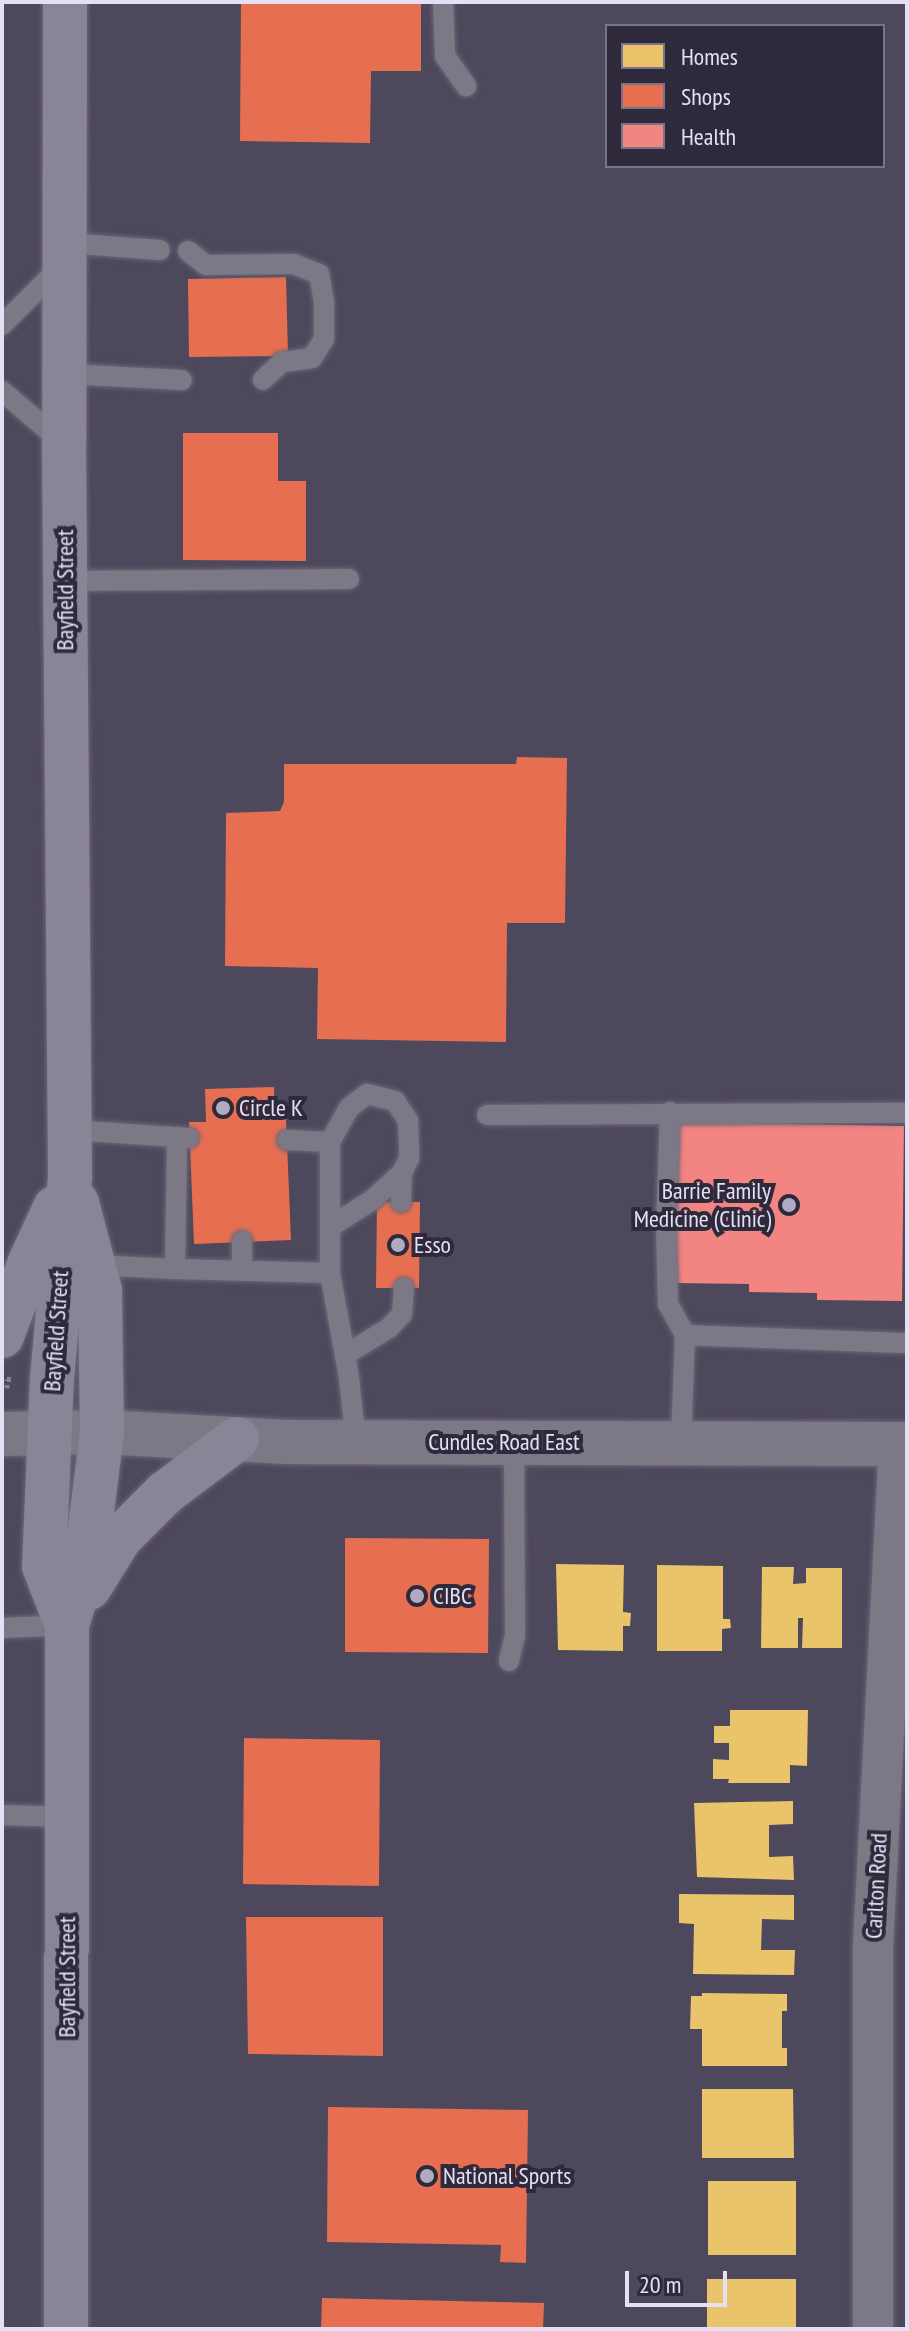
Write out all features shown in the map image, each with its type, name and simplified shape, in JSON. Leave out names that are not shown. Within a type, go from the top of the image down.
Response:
[{"type":"main road","name":"Bayfield Street","points":[[65,2],[64,444],[70,1177],[48,1433],[44,1566],[67,1625]]},
{"type":"main road","name":"Bayfield Street","points":[[66,2329],[67,1625],[85,1567],[102,1432],[100,1290],[70,1177]]},
{"type":"main road","points":[[2,1336],[30,1262],[70,1177]]},
{"type":"main road","name":"Cundles Road East","points":[[2,1434],[102,1432],[356,1442],[903,1444]]},
{"type":"main road","points":[[67,1625],[120,1538],[165,1493],[237,1439]]},
{"type":"street","name":"Carlton Road","points":[[873,2329],[890,1946],[903,1444]]},
{"type":"lane","points":[[443,2],[445,56],[466,86]]},
{"type":"lane","points":[[2,325],[66,252],[160,250]]},
{"type":"lane","points":[[188,251],[206,265],[294,264],[319,274],[324,302],[324,339],[312,358],[282,362],[263,380]]},
{"type":"lane","points":[[66,374],[182,380]]},
{"type":"lane","points":[[2,391],[64,444]]},
{"type":"lane","points":[[65,581],[349,579]]},
{"type":"lane","points":[[330,1227],[372,1200],[402,1173],[409,1158],[408,1120],[395,1101],[367,1094],[349,1108],[330,1142],[330,1227],[330,1273],[356,1442]]},
{"type":"lane","points":[[670,1112],[668,1304],[685,1335],[681,1443]]},
{"type":"lane","points":[[487,1115],[907,1113]]},
{"type":"lane","points":[[70,1130],[184,1138],[175,1269]]},
{"type":"lane","points":[[287,1140],[330,1142]]},
{"type":"lane","points":[[401,1202],[402,1173]]},
{"type":"lane","points":[[242,1241],[242,1271]]},
{"type":"lane","points":[[93,1265],[330,1273]]},
{"type":"lane","points":[[345,1355],[389,1328],[402,1314],[404,1288]]},
{"type":"lane","points":[[685,1335],[907,1343]]},
{"type":"lane","points":[[509,1661],[515,1636],[514,1442]]},
{"type":"lane","points":[[2,1628],[67,1625]]},
{"type":"lane","points":[[2,1815],[67,1817]]},
{"type":"path","points":[[7,1388],[4,1379],[15,1379]]},
{"type":"building: Homes","points":[[556,1564],[624,1565],[623,1612],[631,1613],[630,1626],[623,1626],[623,1651],[558,1650]]},
{"type":"building: Homes","points":[[657,1565],[723,1566],[723,1619],[730,1619],[731,1628],[722,1629],[722,1651],[657,1651]]},
{"type":"building: Homes","points":[[762,1567],[794,1567],[793,1584],[806,1583],[806,1568],[842,1568],[842,1648],[802,1648],[803,1618],[798,1618],[798,1648],[761,1648]]},
{"type":"building: Homes","points":[[730,1710],[808,1710],[807,1766],[790,1765],[790,1783],[728,1783],[729,1779],[713,1779],[713,1759],[729,1760],[729,1743],[714,1743],[714,1726],[730,1726]]},
{"type":"building: Homes","points":[[793,1801],[793,1824],[769,1825],[769,1857],[793,1856],[794,1880],[697,1877],[694,1803]]},
{"type":"building: Homes","points":[[679,1894],[794,1895],[794,1920],[762,1919],[761,1950],[795,1950],[794,1975],[693,1974],[694,1924],[679,1923]]},
{"type":"building: Homes","points":[[702,1993],[787,1994],[787,2011],[782,2011],[782,2048],[787,2048],[787,2066],[702,2066],[702,2029],[690,2029],[691,1996],[702,1996]]},
{"type":"building: Homes","points":[[702,2089],[793,2089],[794,2158],[702,2158]]},
{"type":"building: Homes","points":[[708,2181],[796,2181],[796,2255],[708,2255]]},
{"type":"building: Homes","points":[[707,2279],[796,2279],[796,2329],[707,2329]]},
{"type":"building: Shops","points":[[241,2],[421,2],[421,71],[371,71],[370,143],[240,141]]},
{"type":"building: Shops","points":[[286,277],[288,356],[189,357],[188,279]]},
{"type":"building: Shops","points":[[183,433],[278,433],[278,481],[306,481],[306,561],[183,560]]},
{"type":"building: Shops","points":[[517,757],[567,758],[565,923],[507,923],[506,1042],[317,1039],[318,968],[225,966],[226,813],[280,811],[284,802],[284,764],[516,764]]},
{"type":"building: Shops","points":[[274,1087],[275,1120],[286,1119],[291,1240],[194,1244],[189,1122],[206,1122],[205,1089]]},
{"type":"building: Shops","name":"Esso","points":[[377,1202],[420,1202],[419,1288],[376,1288]]},
{"type":"building: Shops","name":"CIBC","points":[[345,1538],[489,1539],[488,1653],[345,1652]]},
{"type":"building: Shops","points":[[244,1738],[380,1740],[379,1886],[243,1884]]},
{"type":"building: Shops","points":[[246,1917],[383,1917],[383,2056],[248,2054]]},
{"type":"building: Shops","name":"National Sports","points":[[328,2107],[528,2110],[526,2263],[500,2262],[501,2245],[327,2242]]},
{"type":"building: Shops","points":[[322,2298],[544,2303],[543,2329],[321,2329]]},
{"type":"building: Health","name":"Barrie Family Medicine (Clinic)","points":[[676,1122],[904,1126],[902,1301],[817,1300],[817,1293],[749,1292],[749,1284],[673,1283]]},
{"type":"place","name":"Circle K","points":[[223,1108]]},
{"type":"place","name":"Barrie Family Medicine (Clinic)","points":[[789,1205]]},
{"type":"place","name":"Esso","points":[[398,1245]]},
{"type":"place","name":"CIBC","points":[[417,1596]]},
{"type":"place","name":"National Sports","points":[[427,2176]]}]
